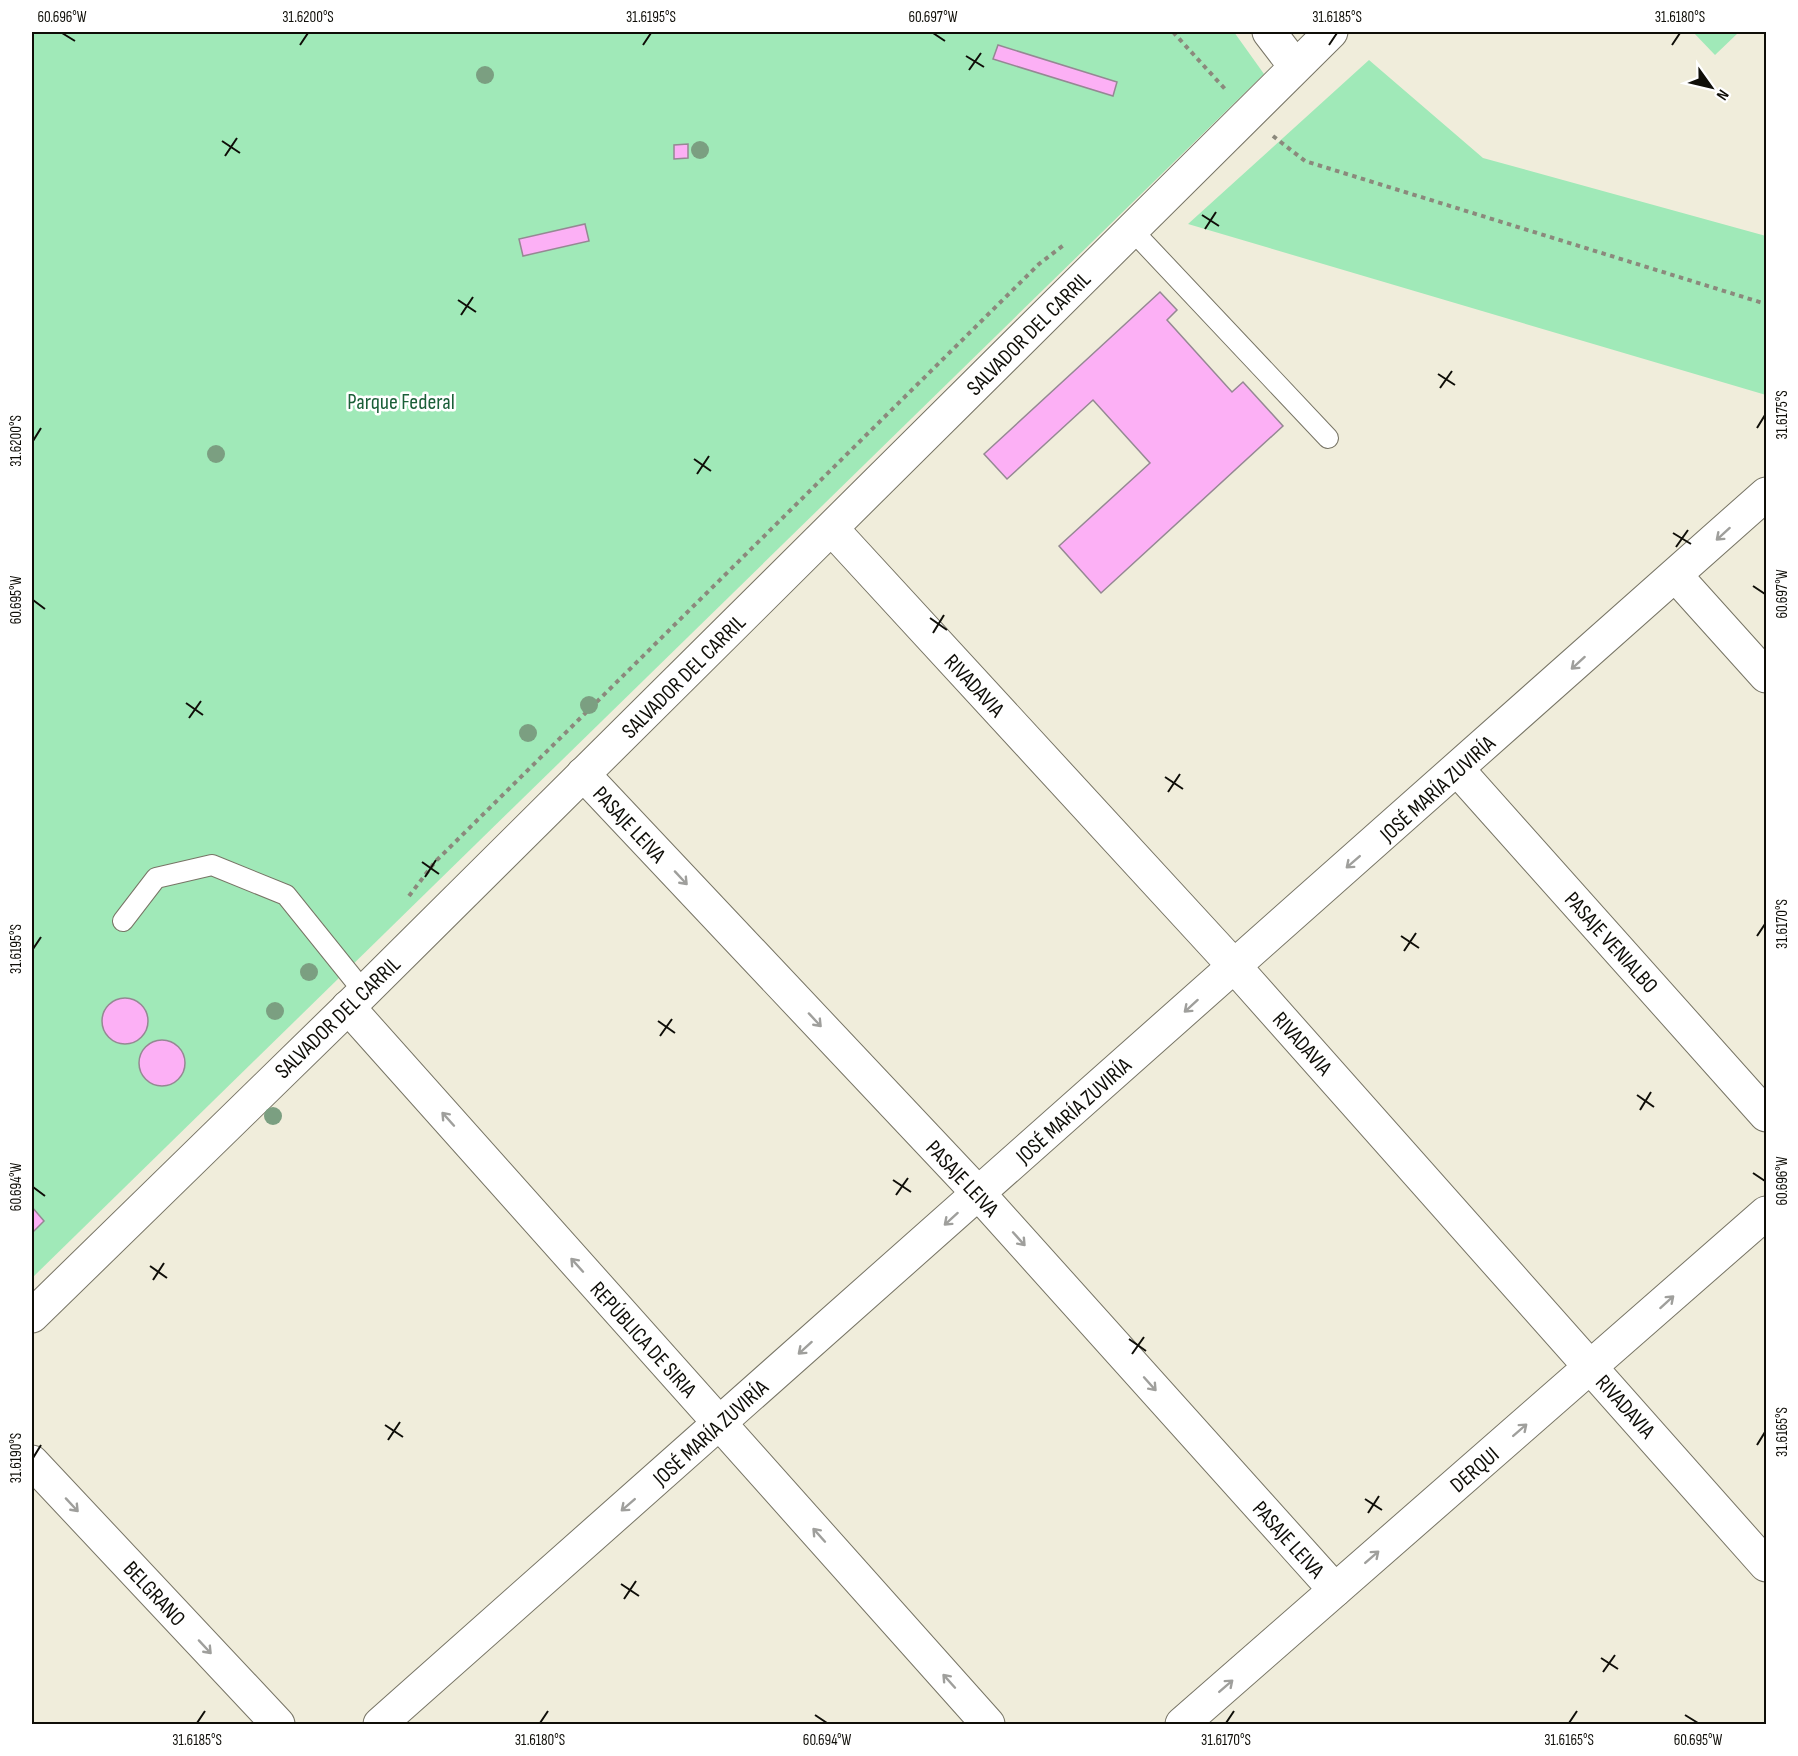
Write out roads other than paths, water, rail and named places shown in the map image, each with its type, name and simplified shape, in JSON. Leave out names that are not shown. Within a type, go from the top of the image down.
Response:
[{"type":"street","points":[[1269,32],[1295,66]]},
{"type":"street","name":"SALVADOR DEL CARRIL","points":[[32,1316],[356,1000],[1331,32]]},
{"type":"street","name":"JOSÉ MARÍA ZUVIRÍA","points":[[380,1725],[1767,494]]},
{"type":"street","name":"RIVADAVIA","points":[[832,529],[1234,967],[1767,1565]]},
{"type":"street","points":[[1676,576],[1767,676]]},
{"type":"street","name":"PASAJE VENIALBO","points":[[1458,770],[1767,1115]]},
{"type":"street","name":"PASAJE LEIVA","points":[[583,774],[979,1194],[1335,1590]]},
{"type":"street","name":"REPÚBLICA DE SIRIA","points":[[356,1000],[720,1424],[988,1725]]},
{"type":"street","name":"DERQUI","points":[[1182,1725],[1767,1213]]},
{"type":"street","name":"BELGRANO","points":[[32,1462],[278,1725]]},
{"type":"lane","points":[[1132,230],[1328,438]]},
{"type":"lane","points":[[123,921],[156,878],[212,865],[286,895],[356,1000]]},
{"type":"park label","name":"Parque Federal","points":[[401,401]]}]
